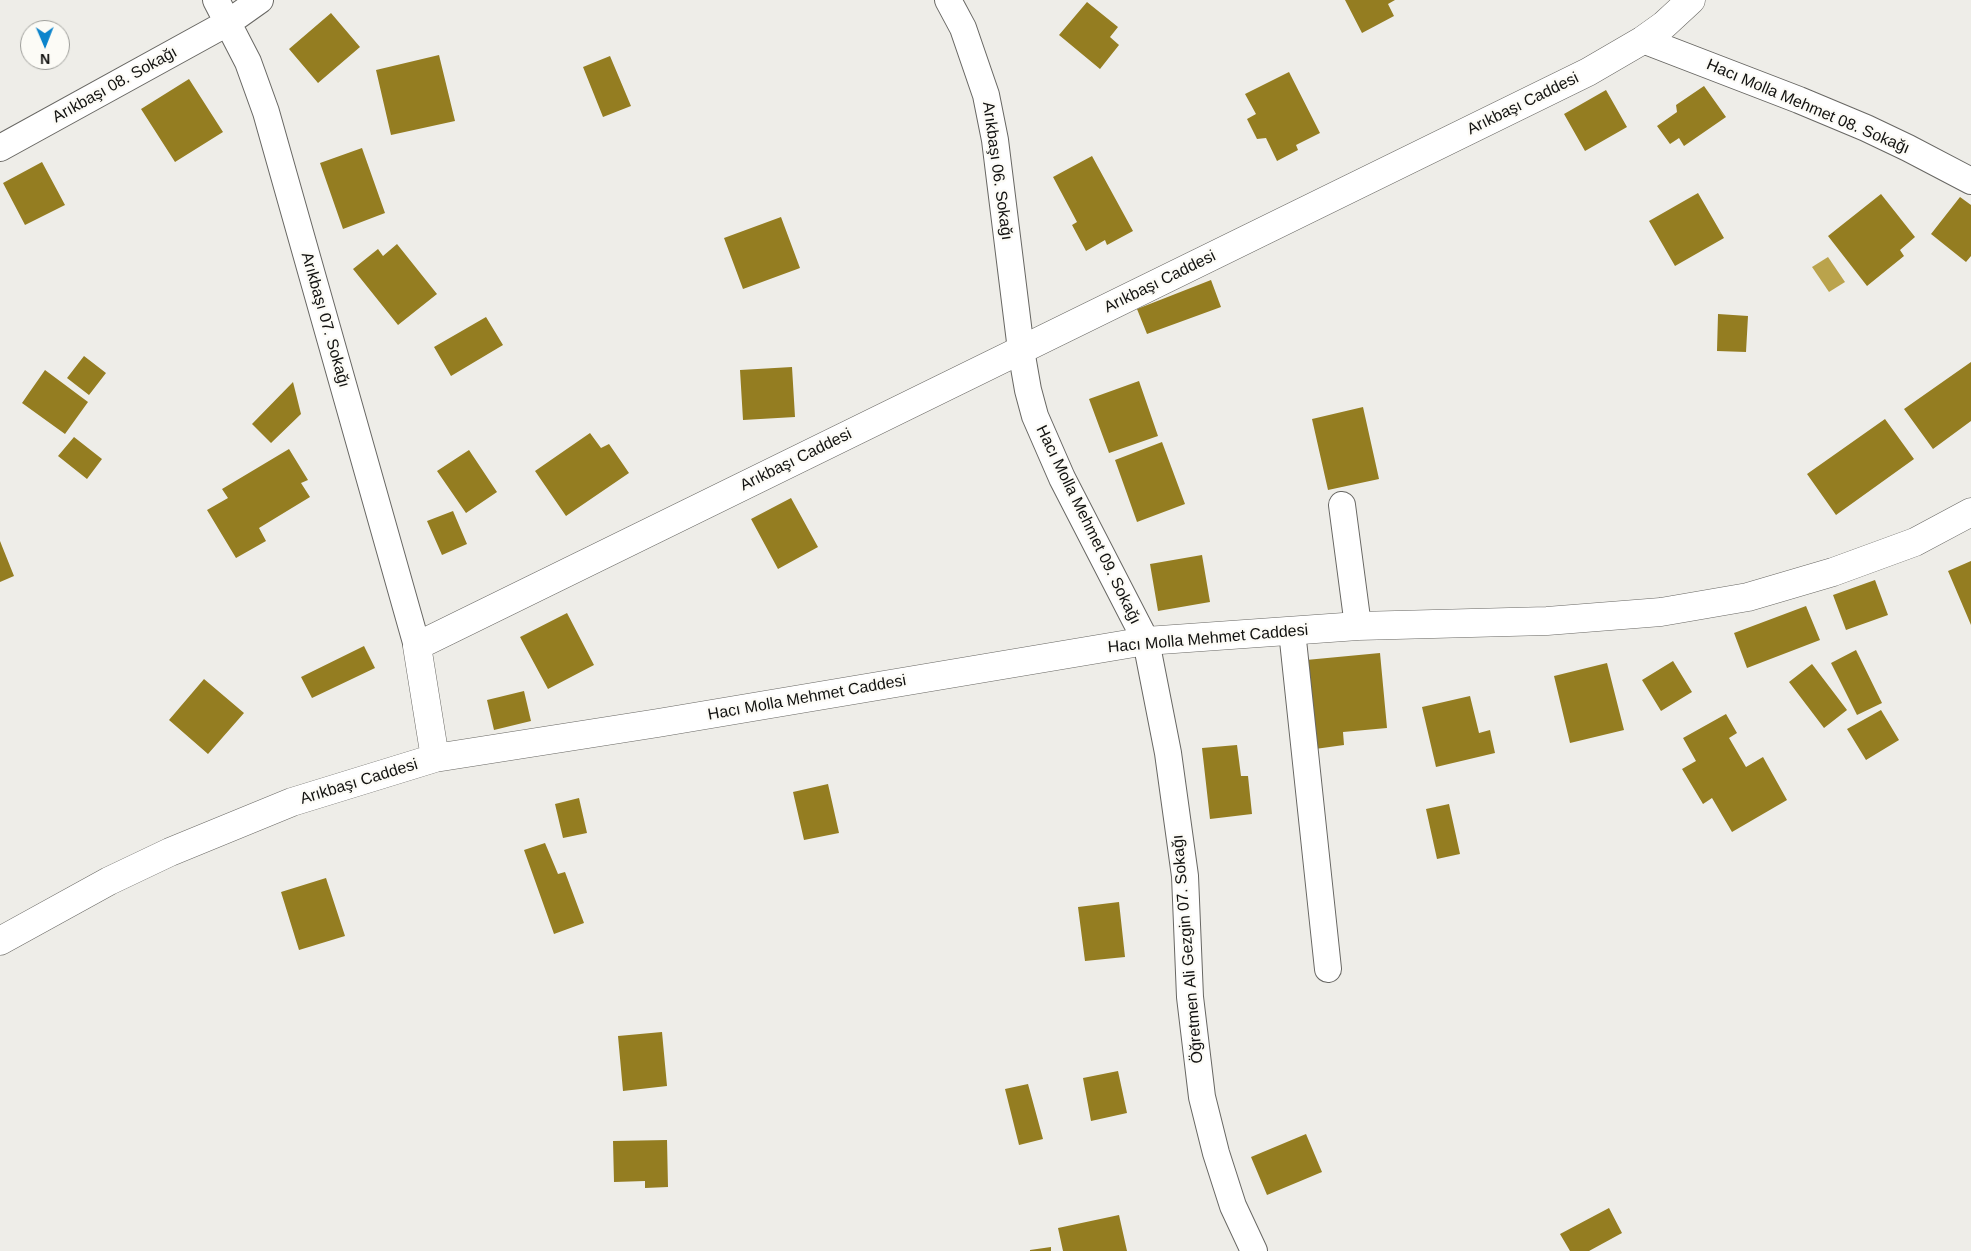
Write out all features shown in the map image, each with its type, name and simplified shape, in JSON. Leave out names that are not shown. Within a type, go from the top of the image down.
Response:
[{"type":"street","name":"Arıkbaşı 07. Sokağı","points":[[216,0],[248,62],[266,112],[417,646]]},
{"type":"street","points":[[229,22],[260,0]]},
{"type":"street","name":"Arıkbaşı 06. Sokağı","points":[[948,0],[963,28],[986,95],[995,140],[1021,350]]},
{"type":"street","name":"Arıkbaşı Caddesi","points":[[0,941],[109,881],[170,852],[292,802],[435,758],[417,646],[1588,72],[1643,40],[1664,25],[1691,0]]},
{"type":"street","name":"Arıkbaşı 08. Sokağı","points":[[0,148],[229,22]]},
{"type":"street","name":"Hacı Molla Mehmet 08. Sokağı","points":[[1643,40],[1866,128],[1971,181]]},
{"type":"street","name":"Hacı Molla Mehmet 09. Sokağı","points":[[1021,350],[1034,416],[1062,478],[1146,641]]},
{"type":"street","points":[[1342,505],[1358,626]]},
{"type":"street","name":"Hacı Molla Mehmet Caddesi","points":[[435,758],[658,723],[1146,641],[1358,626],[1547,621],[1661,612],[1748,597],[1834,572],[1915,542],[1971,512]]},
{"type":"street","points":[[1292,630],[1328,969]]},
{"type":"street","name":"Öğretmen Ali Gezgin 07. Sokağı","points":[[1146,641],[1168,753],[1184,867],[1190,997],[1202,1097],[1216,1153],[1233,1206],[1254,1251]]},
{"type":"shaded area","points":[[1828,257],[1845,282],[1829,292],[1812,267]]},
{"type":"building","points":[[1345,0],[1395,0],[1388,4],[1394,16],[1362,33]]},
{"type":"building","points":[[1087,2],[1118,27],[1110,37],[1119,45],[1100,69],[1059,35]]},
{"type":"building","points":[[331,13],[360,47],[318,83],[289,49]]},
{"type":"building","points":[[439,55],[455,121],[391,135],[376,70]]},
{"type":"building","points":[[610,56],[631,106],[603,117],[583,67]]},
{"type":"building","points":[[1289,72],[1320,133],[1296,145],[1298,150],[1277,161],[1266,138],[1257,139],[1247,119],[1256,114],[1245,94]]},
{"type":"building","points":[[189,79],[223,132],[175,162],[141,109]]},
{"type":"building","points":[[1704,86],[1726,117],[1684,146],[1679,138],[1670,144],[1657,126],[1677,112],[1676,105]]},
{"type":"building","points":[[1606,90],[1627,127],[1585,151],[1564,114]]},
{"type":"building","points":[[362,148],[385,213],[343,229],[320,163]]},
{"type":"building","points":[[1092,156],[1133,231],[1107,245],[1105,240],[1086,251],[1072,225],[1077,222],[1053,177]]},
{"type":"building","points":[[42,162],[65,205],[25,225],[3,183]]},
{"type":"building","points":[[1698,193],[1724,238],[1675,266],[1649,221]]},
{"type":"building","points":[[1881,194],[1915,237],[1900,250],[1904,256],[1867,286],[1828,236]]},
{"type":"building","points":[[1960,197],[1971,205],[1971,256],[1966,262],[1931,234]]},
{"type":"building","points":[[781,217],[800,268],[743,289],[724,238]]},
{"type":"building","points":[[397,244],[437,294],[398,325],[353,269],[378,249],[383,256]]},
{"type":"building","points":[[1211,280],[1221,307],[1147,334],[1137,309]]},
{"type":"building","points":[[1718,314],[1748,316],[1746,352],[1717,351]]},
{"type":"building","points":[[486,317],[503,345],[451,376],[434,347]]},
{"type":"building","points":[[84,356],[106,373],[89,395],[67,378]]},
{"type":"building","points":[[1971,362],[1971,421],[1933,449],[1904,409]]},
{"type":"building","points":[[792,367],[795,417],[743,420],[740,370]]},
{"type":"building","points":[[45,370],[88,402],[65,434],[22,403]]},
{"type":"building","points":[[1139,381],[1158,436],[1109,453],[1089,399]]},
{"type":"building","points":[[293,382],[301,414],[271,443],[252,424]]},
{"type":"building","points":[[1363,407],[1379,479],[1328,490],[1312,419]]},
{"type":"building","points":[[1885,419],[1914,459],[1836,515],[1807,474]]},
{"type":"building","points":[[590,433],[601,448],[609,444],[629,473],[566,516],[535,471]]},
{"type":"building","points":[[74,437],[102,459],[87,479],[58,456]]},
{"type":"building","points":[[1162,442],[1185,504],[1137,522],[1115,460]]},
{"type":"building","points":[[289,449],[308,480],[301,483],[310,497],[259,528],[266,541],[236,558],[207,510],[228,498],[222,489]]},
{"type":"building","points":[[469,450],[497,492],[466,513],[437,471]]},
{"type":"building","points":[[791,498],[818,547],[778,569],[751,519]]},
{"type":"building","points":[[453,511],[467,544],[442,555],[427,521]]},
{"type":"building","points":[[0,541],[14,576],[0,582]]},
{"type":"building","points":[[1202,555],[1210,602],[1158,611],[1150,564]]},
{"type":"building","points":[[1971,561],[1971,625],[1948,571]]},
{"type":"building","points":[[1875,580],[1888,615],[1846,630],[1833,595]]},
{"type":"building","points":[[1806,606],[1820,640],[1747,668],[1734,633]]},
{"type":"building","points":[[567,613],[594,665],[548,689],[520,637]]},
{"type":"building","points":[[364,646],[375,668],[312,698],[301,677]]},
{"type":"building","points":[[1856,650],[1882,703],[1857,715],[1831,663]]},
{"type":"building","points":[[1380,653],[1387,728],[1343,732],[1344,745],[1315,749],[1306,660]]},
{"type":"building","points":[[1673,661],[1692,692],[1661,711],[1642,680]]},
{"type":"building","points":[[1607,663],[1624,730],[1570,743],[1554,676]]},
{"type":"building","points":[[1812,664],[1847,710],[1824,728],[1789,682]]},
{"type":"building","points":[[204,679],[244,713],[208,754],[169,720]]},
{"type":"building","points":[[524,691],[531,721],[494,730],[487,700]]},
{"type":"building","points":[[1470,696],[1479,733],[1490,730],[1495,753],[1436,767],[1422,707]]},
{"type":"building","points":[[1881,710],[1899,740],[1866,760],[1847,729]]},
{"type":"building","points":[[1726,714],[1737,733],[1729,738],[1746,767],[1763,757],[1787,800],[1732,832],[1712,798],[1703,804],[1682,769],[1696,761],[1683,738]]},
{"type":"building","points":[[1237,745],[1241,776],[1248,776],[1252,814],[1210,819],[1202,748]]},
{"type":"building","points":[[828,784],[839,833],[804,840],[793,792]]},
{"type":"building","points":[[579,798],[587,833],[563,838],[555,804]]},
{"type":"building","points":[[1449,804],[1460,854],[1437,859],[1426,809]]},
{"type":"building","points":[[545,843],[558,874],[565,872],[584,923],[554,934],[524,850]]},
{"type":"building","points":[[326,878],[345,936],[299,950],[281,892]]},
{"type":"building","points":[[1119,902],[1125,957],[1085,961],[1078,907]]},
{"type":"building","points":[[662,1032],[667,1086],[623,1091],[618,1036]]},
{"type":"building","points":[[1118,1071],[1127,1113],[1091,1121],[1083,1078]]},
{"type":"building","points":[[1028,1084],[1043,1139],[1019,1145],[1005,1089]]},
{"type":"building","points":[[1306,1134],[1322,1172],[1267,1195],[1251,1157]]},
{"type":"building","points":[[667,1140],[668,1187],[645,1188],[645,1181],[614,1182],[613,1141]]},
{"type":"building","points":[[1609,1208],[1622,1233],[1589,1251],[1570,1251],[1560,1234]]},
{"type":"building","points":[[1119,1215],[1127,1251],[1063,1251],[1058,1228]]},
{"type":"building","points":[[1051,1247],[1051,1251],[1030,1251],[1030,1250]]}]
